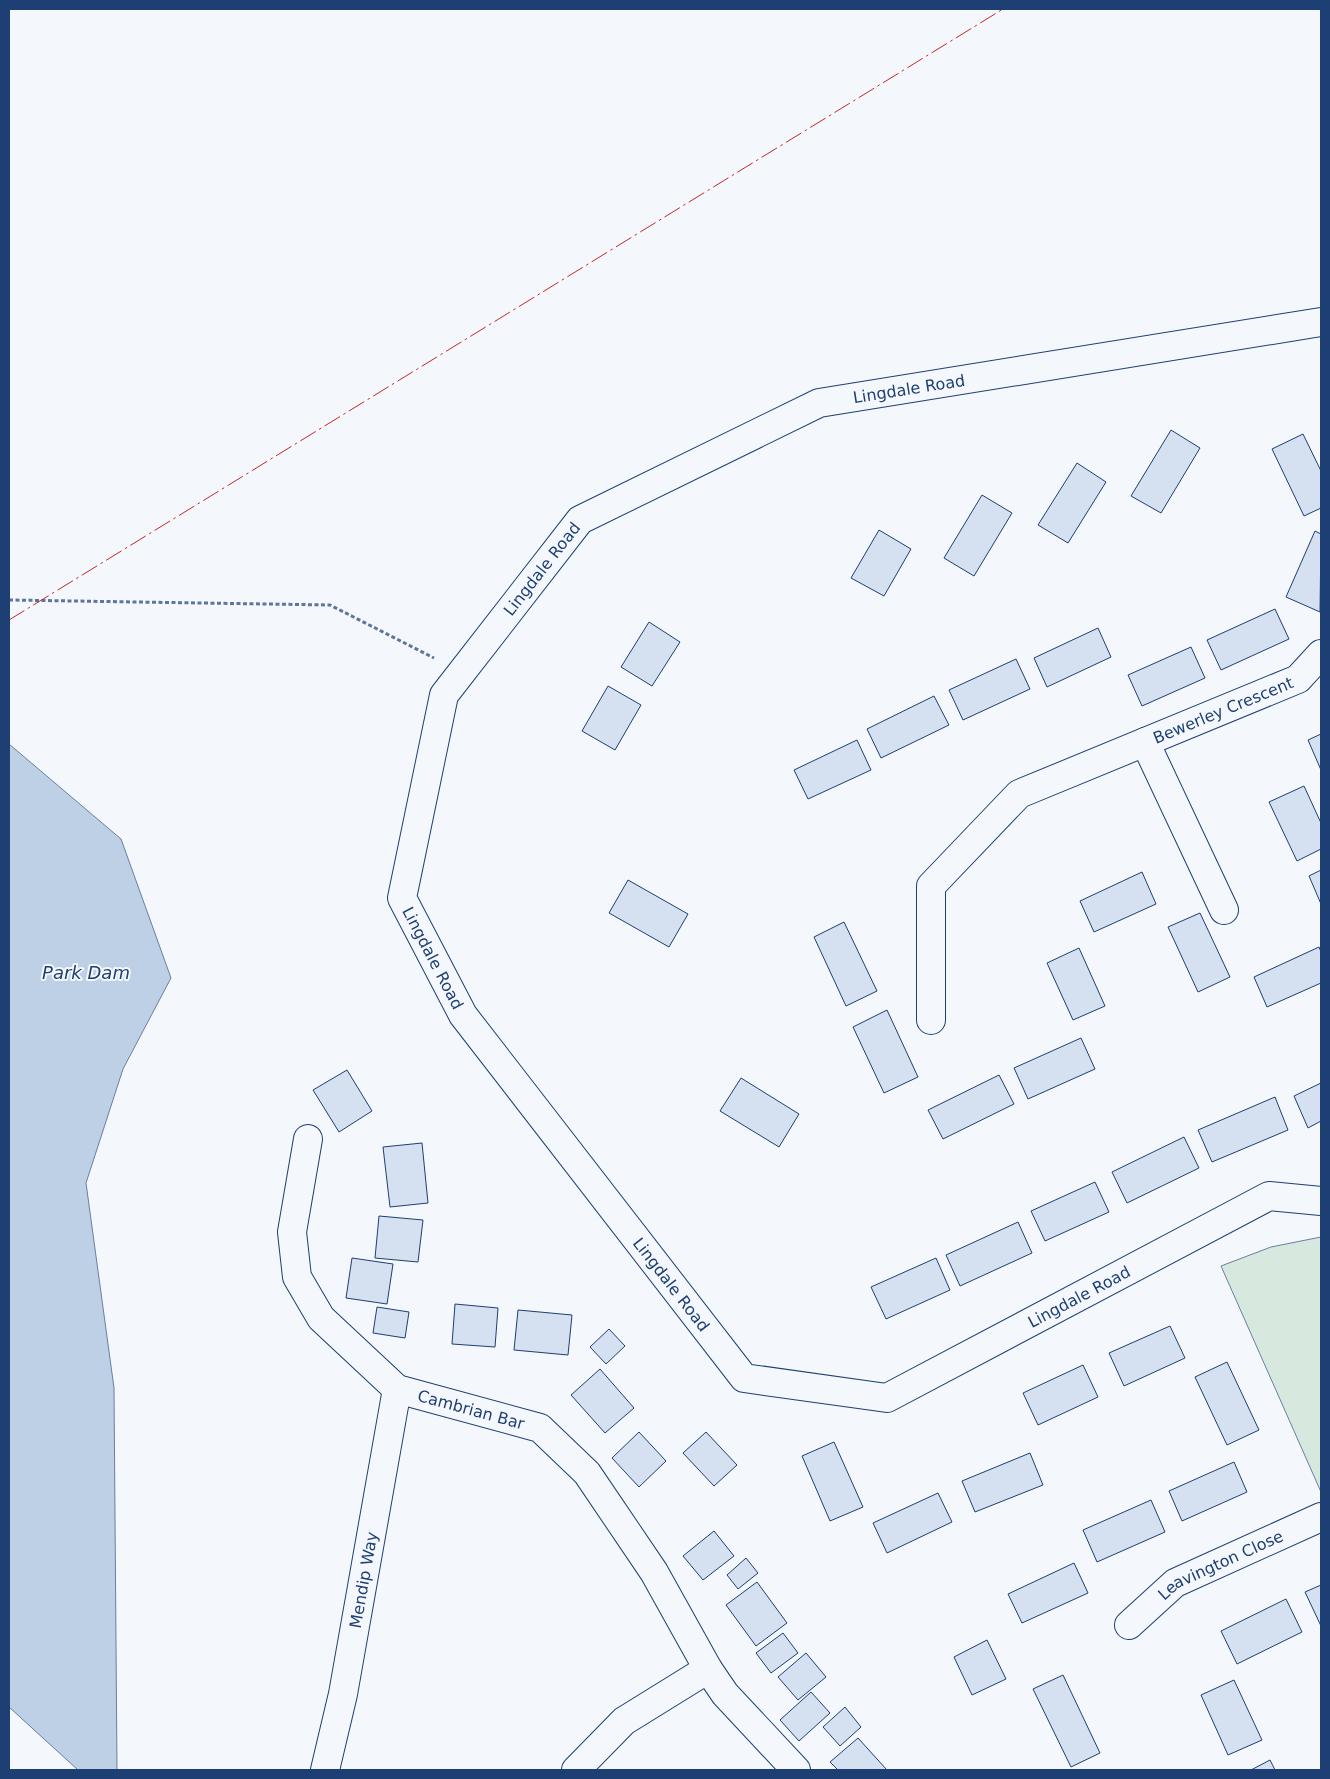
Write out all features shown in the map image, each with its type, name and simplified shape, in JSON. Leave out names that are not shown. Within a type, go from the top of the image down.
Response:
[{"type":"street","name":"Lingdale Road","points":[[1321,322],[819,403],[580,520],[444,694],[402,898],[463,1015],[744,1378],[888,1398],[1269,1196],[1321,1200]]},
{"type":"street","name":"Bewerley Crescent","points":[[931,1020],[931,886],[1019,794],[1298,679],[1321,654]]},
{"type":"street","name":"Bewerley Crescent","points":[[1145,742],[1224,910]]},
{"type":"street","name":"Cambrian Bar","points":[[308,1139],[292,1232],[297,1277],[321,1318],[396,1389],[540,1428],[587,1473],[654,1572],[708,1669],[725,1694],[796,1770]]},
{"type":"street","name":"Mendip Way","points":[[325,1770],[343,1694],[396,1389]]},
{"type":"street","name":"Leavington Close","points":[[1129,1625],[1175,1583],[1321,1517]]},
{"type":"street","points":[[576,1770],[624,1720],[708,1669]]},
{"type":"path","points":[[9,600],[330,606],[462,672]]},
{"type":"shaded area","points":[[1321,1237],[1321,1492],[1221,1266],[1271,1247]]},
{"type":"water","name":"Park Dam","points":[[9,744],[121,839],[171,978],[123,1069],[86,1183],[114,1388],[117,1770],[78,1770],[9,1707]]},
{"type":"building","points":[[1171,430],[1200,448],[1161,513],[1131,496]]},
{"type":"building","points":[[1303,434],[1321,471],[1321,508],[1304,516],[1272,449]]},
{"type":"building","points":[[1077,463],[1106,482],[1068,543],[1038,525]]},
{"type":"building","points":[[982,495],[1012,513],[974,576],[944,558]]},
{"type":"building","points":[[879,530],[911,549],[884,596],[851,578]]},
{"type":"building","points":[[1315,531],[1321,534],[1320,612],[1286,597]]},
{"type":"building","points":[[1275,609],[1289,639],[1221,670],[1207,640]]},
{"type":"building","points":[[649,622],[680,642],[652,686],[621,667]]},
{"type":"building","points":[[1098,628],[1111,657],[1047,687],[1034,658]]},
{"type":"building","points":[[1191,647],[1205,678],[1142,706],[1128,675]]},
{"type":"building","points":[[1016,659],[1030,689],[963,720],[949,690]]},
{"type":"building","points":[[608,686],[641,705],[615,750],[582,731]]},
{"type":"building","points":[[934,696],[949,725],[881,758],[867,729]]},
{"type":"building","points":[[1321,734],[1321,770],[1308,740]]},
{"type":"building","points":[[857,740],[871,770],[808,799],[794,770]]},
{"type":"building","points":[[1304,786],[1321,823],[1321,849],[1297,861],[1269,802]]},
{"type":"building","points":[[1321,870],[1321,904],[1309,876]]},
{"type":"building","points":[[1142,872],[1156,904],[1094,932],[1080,901]]},
{"type":"building","points":[[628,880],[688,914],[669,947],[609,913]]},
{"type":"building","points":[[1200,913],[1230,977],[1198,992],[1168,927]]},
{"type":"building","points":[[844,922],[877,991],[846,1006],[814,937]]},
{"type":"building","points":[[1319,947],[1321,952],[1321,983],[1267,1007],[1254,977]]},
{"type":"building","points":[[1079,948],[1105,1006],[1073,1020],[1047,963]]},
{"type":"building","points":[[887,1010],[918,1077],[884,1093],[853,1027]]},
{"type":"building","points":[[1081,1038],[1095,1069],[1028,1099],[1014,1068]]},
{"type":"building","points":[[347,1070],[372,1111],[339,1132],[313,1090]]},
{"type":"building","points":[[999,1075],[1014,1104],[943,1139],[928,1110]]},
{"type":"building","points":[[741,1078],[799,1114],[779,1147],[720,1111]]},
{"type":"building","points":[[1321,1083],[1321,1121],[1308,1128],[1294,1096]]},
{"type":"building","points":[[1275,1097],[1288,1130],[1212,1162],[1198,1130]]},
{"type":"building","points":[[1184,1137],[1199,1168],[1127,1203],[1112,1172]]},
{"type":"building","points":[[422,1143],[428,1203],[390,1207],[383,1147]]},
{"type":"building","points":[[1095,1182],[1109,1212],[1045,1241],[1031,1211]]},
{"type":"building","points":[[379,1216],[423,1220],[418,1262],[375,1258]]},
{"type":"building","points":[[1018,1222],[1032,1253],[960,1286],[946,1255]]},
{"type":"building","points":[[352,1258],[393,1264],[387,1304],[346,1298]]},
{"type":"building","points":[[936,1258],[950,1290],[886,1319],[871,1287]]},
{"type":"building","points":[[455,1304],[498,1308],[495,1347],[452,1344]]},
{"type":"building","points":[[377,1307],[409,1312],[405,1338],[373,1333]]},
{"type":"building","points":[[518,1310],[572,1315],[568,1355],[514,1350]]},
{"type":"building","points":[[1170,1326],[1185,1358],[1124,1386],[1109,1353]]},
{"type":"building","points":[[609,1329],[625,1346],[606,1364],[590,1347]]},
{"type":"building","points":[[1227,1362],[1259,1430],[1227,1445],[1195,1377]]},
{"type":"building","points":[[1083,1365],[1098,1397],[1038,1425],[1023,1393]]},
{"type":"building","points":[[600,1369],[634,1408],[605,1433],[571,1395]]},
{"type":"building","points":[[639,1432],[666,1461],[639,1487],[612,1458]]},
{"type":"building","points":[[706,1432],[737,1465],[714,1486],[683,1453]]},
{"type":"building","points":[[834,1442],[863,1507],[830,1521],[802,1456]]},
{"type":"building","points":[[1030,1453],[1043,1485],[975,1512],[962,1481]]},
{"type":"building","points":[[1234,1462],[1247,1492],[1182,1521],[1169,1491]]},
{"type":"building","points":[[938,1493],[952,1522],[887,1553],[873,1523]]},
{"type":"building","points":[[1151,1500],[1165,1532],[1097,1562],[1083,1530]]},
{"type":"building","points":[[714,1531],[734,1556],[703,1580],[683,1556]]},
{"type":"building","points":[[746,1558],[758,1573],[738,1589],[727,1575]]},
{"type":"building","points":[[1074,1563],[1088,1593],[1022,1623],[1008,1594]]},
{"type":"building","points":[[757,1582],[787,1623],[756,1646],[726,1605]]},
{"type":"building","points":[[1321,1585],[1321,1626],[1305,1592]]},
{"type":"building","points":[[1286,1599],[1302,1632],[1237,1664],[1221,1631]]},
{"type":"building","points":[[783,1633],[798,1653],[771,1673],[756,1653]]},
{"type":"building","points":[[987,1640],[1006,1679],[972,1695],[954,1657]]},
{"type":"building","points":[[806,1653],[826,1677],[798,1700],[778,1677]]},
{"type":"building","points":[[1063,1675],[1100,1753],[1071,1767],[1033,1689]]},
{"type":"building","points":[[1234,1680],[1262,1740],[1228,1755],[1201,1695]]},
{"type":"building","points":[[811,1692],[830,1713],[799,1741],[780,1720]]},
{"type":"building","points":[[845,1707],[861,1727],[840,1746],[823,1727]]},
{"type":"building","points":[[858,1738],[887,1770],[838,1770],[830,1762]]},
{"type":"building","points":[[1270,1760],[1275,1770],[1251,1770]]},
{"type":"power","points":[[9,620],[1003,9]]}]
